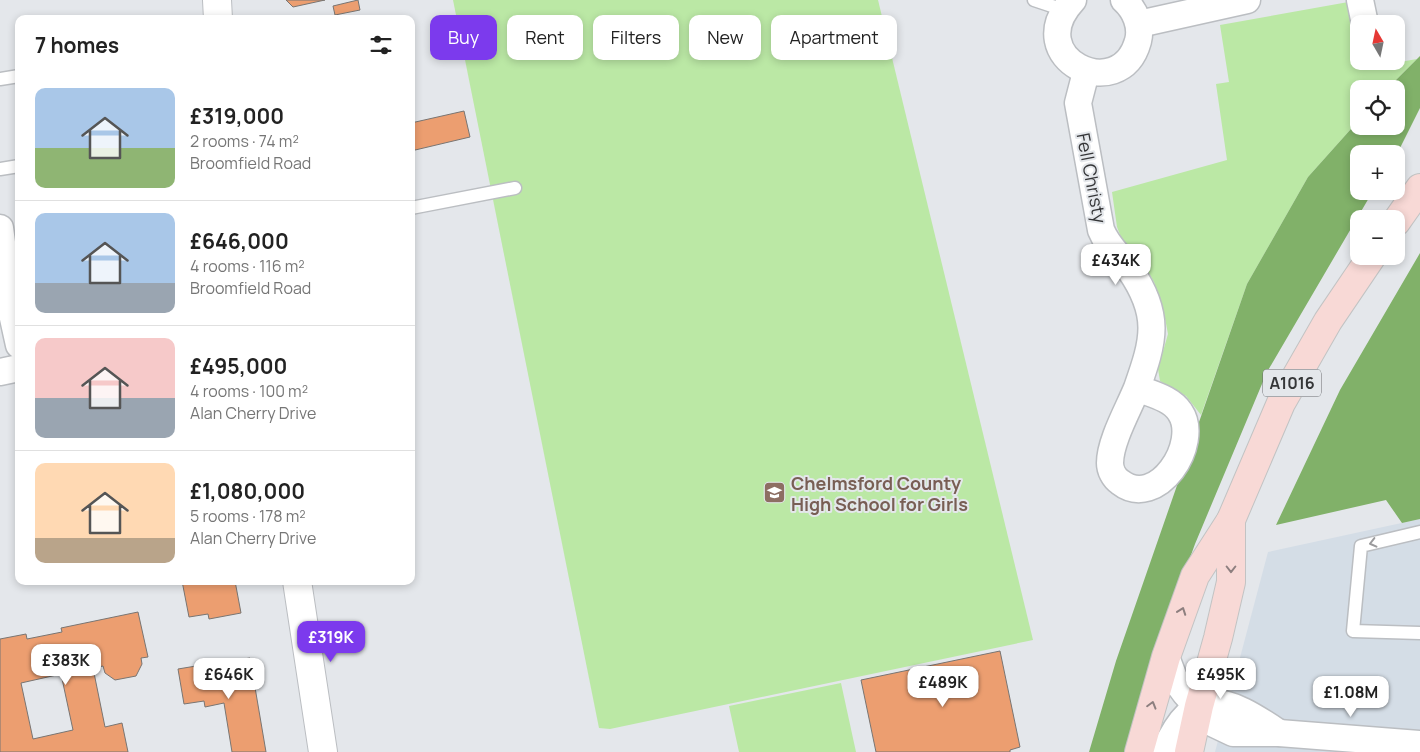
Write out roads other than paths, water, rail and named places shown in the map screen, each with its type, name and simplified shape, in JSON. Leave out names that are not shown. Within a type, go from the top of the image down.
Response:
[{"type":"main road","points":[[216,0],[218,15]]},
{"type":"main road","points":[[1404,210],[1420,188]]},
{"type":"main road","name":"A1016","points":[[1139,752],[1166,657],[1195,576],[1230,520],[1281,404],[1328,321],[1366,265]]},
{"type":"main road","name":"A1016","points":[[1189,752],[1231,582],[1230,520]]},
{"type":"main road","points":[[298,585],[323,752]]},
{"type":"street","points":[[1068,5],[1058,21],[1057,34],[1059,46],[1065,57],[1074,66],[1086,72],[1100,73],[1114,70],[1126,63],[1135,52],[1139,38],[1139,24],[1134,11],[1124,0]]},
{"type":"street","points":[[1139,24],[1247,0]]},
{"type":"street","points":[[1360,0],[1363,15]]},
{"type":"street","name":"Fell Christy","points":[[1086,72],[1078,103],[1102,230],[1107,245],[1130,270],[1141,290],[1152,320],[1150,351],[1137,388]]},
{"type":"street","points":[[0,228],[15,308]]},
{"type":"street","points":[[0,372],[15,369]]},
{"type":"street","points":[[1166,657],[1174,678],[1184,693],[1199,706],[1214,724],[1233,733],[1279,733],[1420,744]]},
{"type":"street","points":[[1164,752],[1172,734],[1199,706]]},
{"type":"street","points":[[1230,752],[1279,733]]},
{"type":"lane","points":[[1034,0],[1068,5]]},
{"type":"lane","points":[[0,78],[15,76]]},
{"type":"lane","points":[[0,169],[15,167]]},
{"type":"lane","points":[[415,207],[515,188]]},
{"type":"lane","points":[[1420,532],[1361,546],[1352,631],[1420,633]]},
{"type":"place","name":"Chelmsford County High School for Girls","points":[[775,493]]}]
